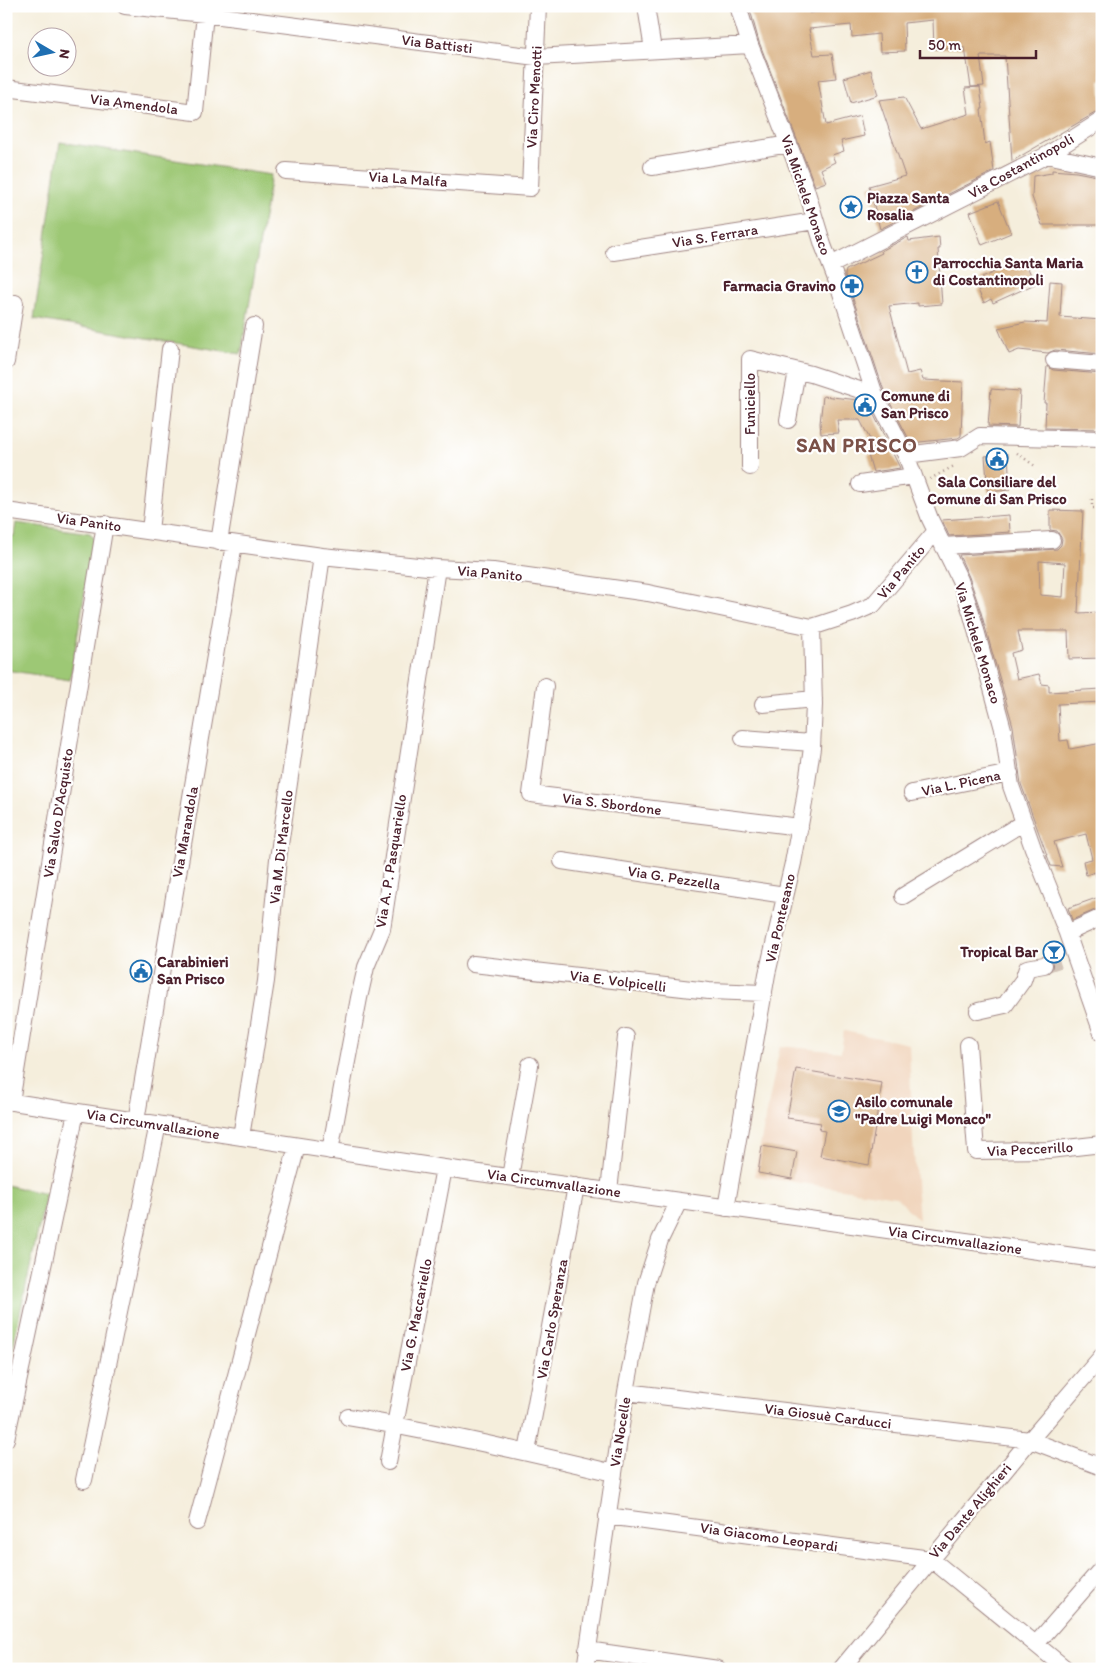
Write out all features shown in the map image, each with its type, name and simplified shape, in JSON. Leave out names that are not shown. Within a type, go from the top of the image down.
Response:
[{"type":"street","name":"Via Battisti","points":[[125,6],[205,14],[536,57],[750,44]]},
{"type":"street","name":"Via Ciro Menotti","points":[[530,188],[538,6]]},
{"type":"street","points":[[646,6],[653,50]]},
{"type":"street","name":"Via Michele Monaco","points":[[738,6],[750,44],[806,189],[815,221],[875,396],[906,456],[939,538],[960,580],[971,612],[1003,729],[1011,786],[1067,933],[1102,1033]]},
{"type":"street","name":"Via Amendola","points":[[6,88],[196,112],[205,14]]},
{"type":"street","name":"Via Costantinopoli","points":[[831,265],[1047,155],[1102,120]]},
{"type":"street","points":[[652,167],[789,144]]},
{"type":"street","points":[[1047,155],[1102,167]]},
{"type":"street","name":"Via La Malfa","points":[[286,171],[530,188]]},
{"type":"street","name":"Via S. Ferrara","points":[[614,252],[815,221]]},
{"type":"street","points":[[6,362],[15,303]]},
{"type":"street","name":"Via Marandola","points":[[136,1121],[226,543],[254,326]]},
{"type":"street","points":[[150,531],[170,349]]},
{"type":"street","name":"Funiciello","points":[[750,467],[750,359],[797,371],[875,396]]},
{"type":"street","points":[[1054,360],[1102,364]]},
{"type":"street","points":[[788,420],[797,371]]},
{"type":"street","points":[[906,456],[961,448],[980,436],[1102,439]]},
{"type":"street","points":[[860,484],[914,476]]},
{"type":"street","name":"Via Panito","points":[[6,511],[322,556],[437,568],[493,571],[648,593],[812,627],[873,605],[939,538]]},
{"type":"street","name":"Via Salvo D'Acquisto","points":[[8,1102],[105,524]]},
{"type":"street","points":[[939,538],[1052,540]]},
{"type":"street","name":"Via M. Di Marcello","points":[[241,1137],[266,981],[278,859],[301,689],[322,556]]},
{"type":"street","name":"Via A. P. Pasquariello","points":[[330,1151],[366,967],[382,929],[437,568]]},
{"type":"street","name":"Via Pontesano","points":[[726,1208],[764,994],[800,827],[812,742],[814,699],[812,627]]},
{"type":"street","name":"Via S. Sbordone","points":[[545,686],[531,794],[800,827]]},
{"type":"street","points":[[763,704],[814,699]]},
{"type":"street","points":[[743,738],[812,742]]},
{"type":"street","name":"Via L. Picena","points":[[912,793],[1010,773]]},
{"type":"street","points":[[903,896],[1024,822]]},
{"type":"street","name":"Via G. Pezzella","points":[[562,861],[785,895]]},
{"type":"street","points":[[1067,933],[1102,918]]},
{"type":"street","name":"Via E. Volpicelli","points":[[473,964],[709,991],[764,994]]},
{"type":"street","points":[[978,1012],[1005,1004],[1022,980],[1027,968],[1044,966]]},
{"type":"street","points":[[609,1191],[626,1037]]},
{"type":"street","name":"Via Peccerillo","points":[[968,1045],[976,1152],[1049,1150],[1102,1144]]},
{"type":"street","points":[[510,1177],[530,1065]]},
{"type":"street","name":"Via Circumvallazione","points":[[8,1102],[444,1168],[1102,1260]]},
{"type":"street","points":[[6,1439],[76,1112]]},
{"type":"street","points":[[84,1480],[158,1124]]},
{"type":"street","points":[[197,1522],[297,1146]]},
{"type":"street","name":"Via G. Maccariello","points":[[388,1462],[444,1168]]},
{"type":"street","name":"Via Carlo Speranza","points":[[527,1452],[576,1186]]},
{"type":"street","name":"Via Nocelle","points":[[586,1669],[626,1392],[646,1283],[660,1240],[678,1201]]},
{"type":"street","name":"Via Dante Alighieri","points":[[841,1669],[930,1559],[1102,1356]]},
{"type":"street","name":"Via Giosuè Carducci","points":[[626,1392],[1030,1440],[1102,1467]]},
{"type":"street","points":[[348,1418],[395,1425],[527,1452],[614,1473]]},
{"type":"street","name":"Via Giacomo Leopardi","points":[[608,1516],[930,1559]]},
{"type":"street","points":[[930,1559],[1066,1669]]},
{"type":"street","points":[[1036,1644],[1102,1568]]},
{"type":"street","points":[[588,1650],[718,1669]]},
{"type":"path","points":[[1017,452],[1035,466]]},
{"type":"path","points":[[1092,499],[1092,508],[1102,508]]},
{"type":"shaded area","name":"Asilo comunale \"Padre Luigi Monaco\"","points":[[844,1031],[909,1044],[913,1142],[919,1220],[896,1197],[754,1176],[780,1046],[841,1052]]},
{"type":"green space","points":[[60,142],[271,175],[241,354],[34,319]]},
{"type":"green space","points":[[16,523],[90,533],[94,538],[70,680],[6,670],[6,536],[14,536]]},
{"type":"green space","points":[[6,1185],[46,1194],[6,1378]]},
{"type":"building","points":[[749,6],[806,6],[809,13],[850,9],[849,6],[1102,6],[1102,53],[1100,53],[1102,80],[1100,80],[1102,109],[1012,161],[1005,56],[980,56],[984,86],[971,87],[965,48],[934,49],[933,20],[904,23],[905,51],[880,52],[879,34],[852,37],[851,25],[809,29],[814,55],[832,54],[836,78],[818,80],[826,125],[860,116],[864,136],[841,141],[844,151],[832,155],[835,162],[821,169],[826,182],[815,186],[759,42]]},
{"type":"building","points":[[871,70],[878,95],[851,103],[844,78]]},
{"type":"building","points":[[980,87],[985,144],[990,142],[994,171],[880,229],[869,186],[905,176],[879,100],[904,97],[921,129],[969,114],[965,88]]},
{"type":"building","points":[[1052,170],[1102,177],[1102,225],[1042,225],[1032,197],[1033,176],[1052,173]]},
{"type":"building","points":[[998,201],[1011,233],[982,245],[970,212]]},
{"type":"building","points":[[908,237],[909,241],[939,237],[940,249],[938,249],[942,304],[918,306],[918,303],[889,306],[907,374],[920,371],[923,380],[963,382],[961,436],[958,438],[911,443],[884,391],[845,275],[846,270],[882,253],[881,251]]},
{"type":"building","points":[[1024,259],[1035,284],[993,303],[991,299],[984,303],[978,290],[985,287],[981,278]]},
{"type":"building","points":[[1050,281],[1062,282],[1060,317],[1102,320],[1102,354],[1055,350],[1048,353],[1019,350],[1009,354],[998,328],[1025,322],[1047,323]]},
{"type":"building","points":[[1047,366],[1053,370],[1102,374],[1102,429],[1045,428],[1046,403],[1044,403]]},
{"type":"building","points":[[991,389],[1020,391],[1018,427],[988,426]]},
{"type":"building","points":[[823,396],[859,400],[868,403],[900,468],[873,472],[868,455],[877,453],[860,420],[837,420],[839,433],[821,434],[820,423]]},
{"type":"building","name":"Sala Consiliare del Comune di San Prisco","points":[[1008,454],[1010,490],[988,492],[985,456]]},
{"type":"building","points":[[1050,510],[1083,511],[1078,613],[1102,612],[1102,658],[1069,659],[1068,631],[1018,631],[1022,650],[1011,653],[1017,679],[1039,674],[1042,684],[1049,685],[1049,692],[1102,689],[1102,702],[1058,704],[1060,741],[1068,740],[1070,749],[1102,743],[1102,880],[1097,881],[1095,872],[1086,875],[1083,861],[1092,859],[1086,834],[1054,842],[1062,867],[1051,866],[1021,784],[1013,726],[980,609],[959,555],[1057,549],[1061,545],[1062,539],[1057,531],[1050,530]],"holes":[[[1039,561],[1065,563],[1063,597],[1040,595]]]},
{"type":"building","points":[[1009,515],[1010,532],[949,536],[942,520]]},
{"type":"building","points":[[1102,896],[1102,907],[1072,920],[1068,908]]},
{"type":"building","name":"Asilo comunale \"Padre Luigi Monaco\"","points":[[796,1069],[882,1083],[869,1165],[820,1156],[825,1131],[819,1130],[821,1123],[787,1118]]},
{"type":"building","points":[[762,1146],[797,1152],[792,1179],[758,1173]]},
{"type":"tunnel","points":[[1044,965],[1074,955]]},
{"type":"place","name":"Piazza Santa Rosalia","points":[[851,207]]},
{"type":"place","name":"Parrocchia Santa Maria di Costantinopoli","points":[[917,272]]},
{"type":"place","name":"Farmacia Gravino","points":[[852,286]]},
{"type":"place","name":"Comune di San Prisco","points":[[865,405]]},
{"type":"place","name":"Sala Consiliare del Comune di San Prisco","points":[[997,459]]},
{"type":"place","name":"Tropical Bar","points":[[1054,952]]},
{"type":"place","name":"Carabinieri San Prisco","points":[[141,971]]},
{"type":"place","name":"Asilo comunale \"Padre Luigi Monaco\"","points":[[839,1111]]},
{"type":"district","name":"SAN PRISCO","points":[[857,445]]}]
